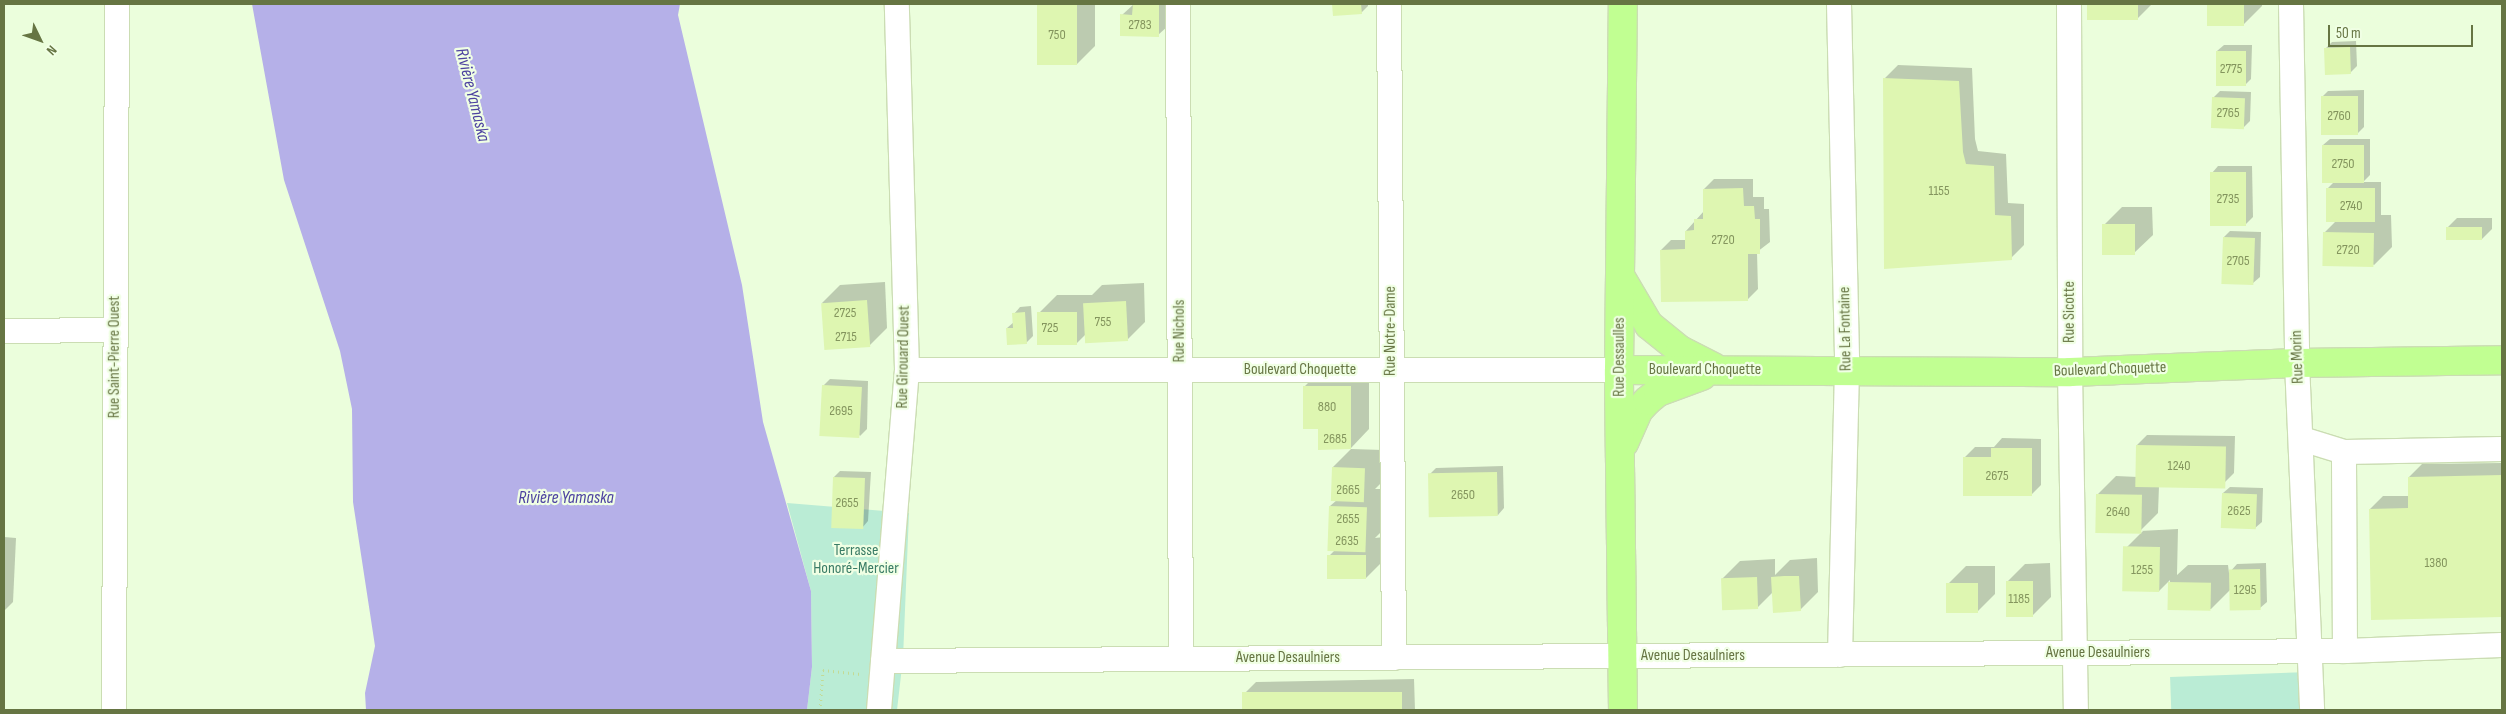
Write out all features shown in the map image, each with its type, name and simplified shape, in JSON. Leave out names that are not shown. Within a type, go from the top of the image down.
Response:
[{"type":"main road","name":"Rue Dessaulles","points":[[1623,4],[1619,370],[1623,710]]},
{"type":"main road","points":[[1620,275],[1649,325],[1680,350],[1720,370]]},
{"type":"main road","name":"Boulevard Choquette","points":[[1619,370],[2070,372],[2297,363],[2502,360]]},
{"type":"main road","points":[[1620,460],[1627,433],[1639,410],[1647,401],[1658,392],[1720,370]]},
{"type":"street","name":"Rue Saint-Pierre Ouest","points":[[114,710],[117,4]]},
{"type":"street","name":"Rue Girouard Ouest","points":[[879,710],[907,370],[897,4]]},
{"type":"street","name":"Rue Nichols","points":[[1178,4],[1181,659]]},
{"type":"street","name":"Rue Notre-Dame","points":[[1389,4],[1394,658]]},
{"type":"street","name":"Rue La Fontaine","points":[[1839,4],[1847,370],[1840,655]]},
{"type":"street","name":"Rue Sicotte","points":[[2069,4],[2070,372],[2076,710]]},
{"type":"street","name":"Rue Morin","points":[[2291,4],[2297,363],[2302,439],[2312,710]]},
{"type":"street","points":[[4,331],[115,330]]},
{"type":"street","name":"Boulevard Choquette","points":[[907,370],[1619,370]]},
{"type":"street","points":[[2302,439],[2344,452],[2502,448]]},
{"type":"street","points":[[2344,452],[2345,652]]},
{"type":"street","name":"Avenue Desaulniers","points":[[882,668],[1181,659],[2345,652],[2502,645]]},
{"type":"path","points":[[820,710],[823,670],[882,668]]},
{"type":"green space","name":"Terrasse Honoré-Mercier","points":[[787,503],[909,513],[903,658],[897,710],[807,710],[812,667],[811,591]]},
{"type":"green space","points":[[2311,672],[2312,710],[2171,710],[2170,677]]},
{"type":"water","name":"Rivière Yamaska","points":[[252,4],[680,4],[678,15],[742,285],[763,422],[811,591],[812,667],[807,710],[366,710],[365,693],[375,646],[353,502],[352,409],[340,351],[284,180]]},
{"type":"building","points":[[1037,4],[1077,4],[1077,65],[1037,65]]},
{"type":"building","points":[[1133,4],[1159,4],[1159,37],[1120,36],[1120,14],[1132,15]]},
{"type":"building","points":[[1332,4],[1361,4],[1362,14],[1333,16]]},
{"type":"building","points":[[2087,4],[2138,4],[2138,20],[2087,20]]},
{"type":"building","points":[[2207,4],[2244,4],[2244,26],[2207,26]]},
{"type":"building","points":[[2350,47],[2351,74],[2325,75],[2324,48]]},
{"type":"building","points":[[2216,51],[2246,51],[2246,86],[2216,86]]},
{"type":"building","points":[[1883,78],[1959,81],[1963,152],[1966,164],[1994,166],[1995,215],[2011,216],[2012,260],[1884,269]]},
{"type":"building","points":[[2321,96],[2358,96],[2358,135],[2321,135]]},
{"type":"building","points":[[2212,97],[2245,98],[2244,129],[2211,128]]},
{"type":"building","points":[[2322,145],[2364,145],[2364,183],[2322,183]]},
{"type":"building","points":[[2210,172],[2246,172],[2246,226],[2210,226]]},
{"type":"building","points":[[1743,188],[1744,206],[1754,206],[1755,219],[1760,219],[1760,254],[1748,254],[1748,301],[1661,302],[1660,250],[1685,249],[1685,231],[1694,230],[1694,219],[1703,219],[1703,189]]},
{"type":"building","points":[[2326,188],[2375,188],[2375,222],[2326,222]]},
{"type":"building","points":[[2102,224],[2135,224],[2135,255],[2102,255]]},
{"type":"building","points":[[2446,227],[2482,227],[2482,240],[2446,240]]},
{"type":"building","points":[[2323,232],[2374,233],[2373,267],[2322,266]]},
{"type":"building","points":[[2223,237],[2255,238],[2253,285],[2221,284]]},
{"type":"building","points":[[867,300],[870,347],[824,350],[821,303]]},
{"type":"building","points":[[1126,301],[1128,341],[1085,343],[1083,303]]},
{"type":"building","points":[[1025,312],[1027,344],[1007,345],[1006,328],[1013,328],[1012,313]]},
{"type":"building","points":[[1037,312],[1077,312],[1077,345],[1037,345]]},
{"type":"building","points":[[822,385],[862,387],[859,438],[819,436]]},
{"type":"building","points":[[1303,386],[1351,386],[1351,449],[1318,450],[1318,429],[1303,429]]},
{"type":"building","points":[[2136,445],[2226,447],[2225,489],[2135,487]]},
{"type":"building","points":[[1991,448],[2032,448],[2032,496],[1963,496],[1963,457],[1991,457]]},
{"type":"building","points":[[1332,467],[1365,468],[1364,502],[1331,501]]},
{"type":"building","points":[[1497,472],[1498,516],[1429,517],[1428,473]]},
{"type":"building","points":[[2502,475],[2502,617],[2371,620],[2369,509],[2408,508],[2408,477]]},
{"type":"building","points":[[833,477],[865,478],[863,529],[831,528]]},
{"type":"building","points":[[2222,493],[2257,494],[2256,529],[2221,528]]},
{"type":"building","points":[[2096,494],[2142,495],[2141,534],[2095,533]]},
{"type":"building","points":[[1329,506],[1367,507],[1365,552],[1327,551]]},
{"type":"building","points":[[2123,546],[2160,547],[2159,592],[2122,591]]},
{"type":"building","points":[[1327,555],[1366,555],[1366,579],[1327,579]]},
{"type":"building","points":[[2260,569],[2261,610],[2230,611],[2229,570]]},
{"type":"building","points":[[1799,576],[1801,611],[1773,613],[1771,577]]},
{"type":"building","points":[[1757,577],[1758,609],[1722,610],[1721,578]]},
{"type":"building","points":[[2006,581],[2033,581],[2033,617],[2006,617]]},
{"type":"building","points":[[2168,582],[2211,583],[2211,611],[2168,610]]},
{"type":"building","points":[[1946,583],[1978,583],[1978,613],[1946,613]]},
{"type":"building","points":[[1242,692],[1402,692],[1402,710],[1242,710]]}]
